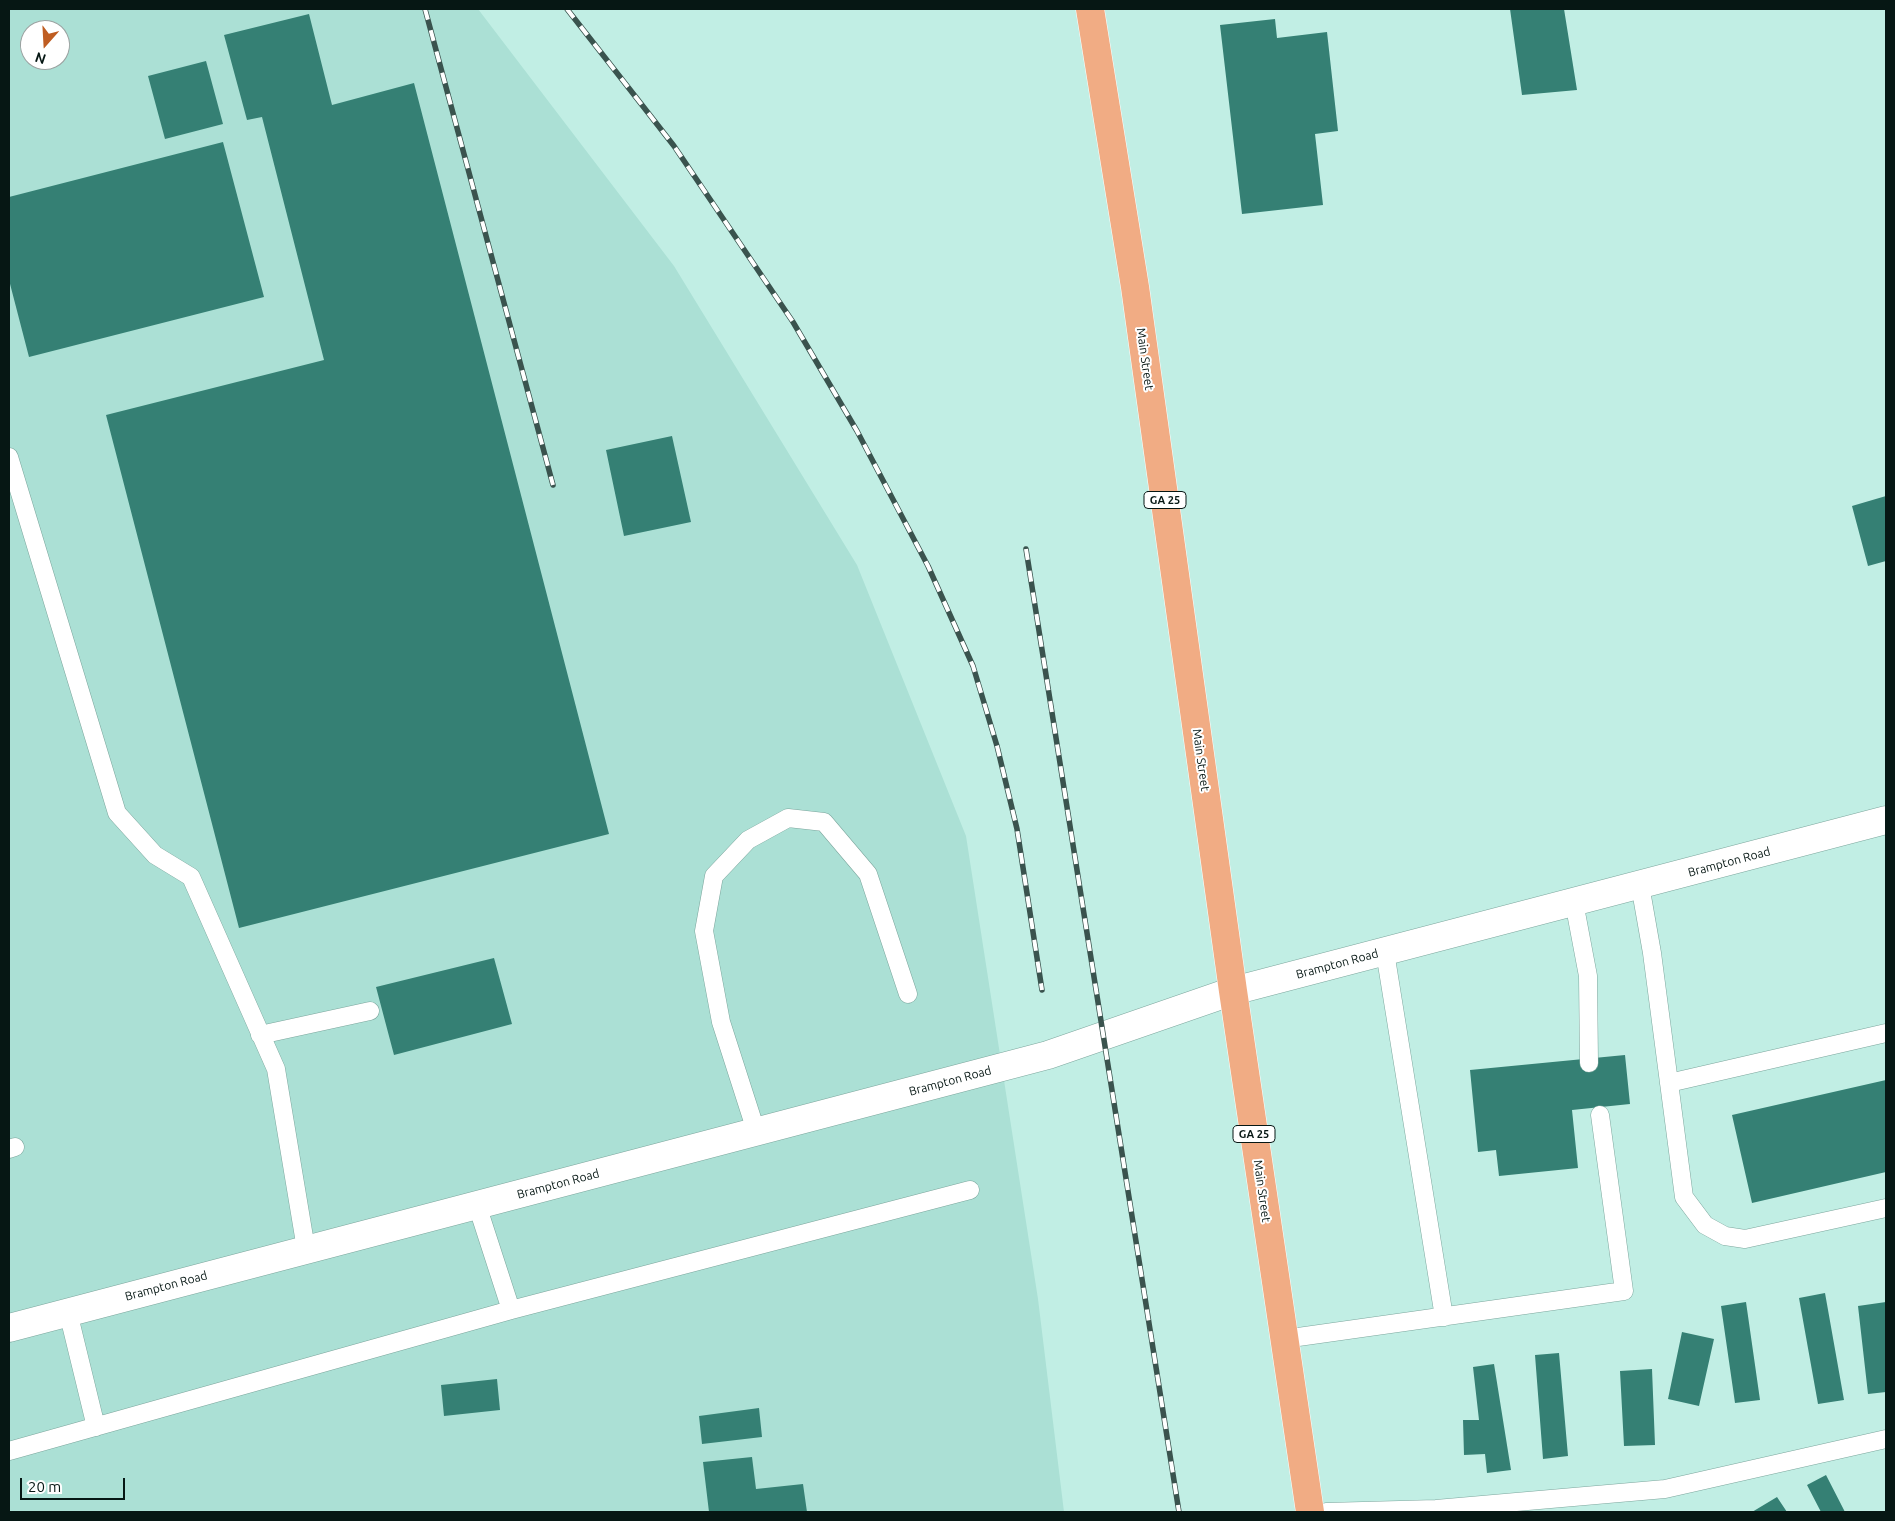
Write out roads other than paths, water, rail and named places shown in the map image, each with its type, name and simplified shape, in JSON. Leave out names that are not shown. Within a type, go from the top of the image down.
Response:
[{"type":"main road","name":"Main Street","points":[[1090,9],[1135,286],[1233,991],[1310,1512]]},
{"type":"street","name":"Brampton Road","points":[[9,1328],[1048,1055],[1233,991],[1886,820]]},
{"type":"lane","points":[[9,457],[118,813],[155,855],[191,877],[276,1069],[306,1250]]},
{"type":"lane","points":[[756,1131],[721,1022],[704,931],[714,876],[748,840],[788,818],[824,822],[868,874],[908,994]]},
{"type":"lane","points":[[1640,885],[1652,952],[1684,1198],[1704,1225],[1726,1236],[1745,1239],[1886,1208]]},
{"type":"lane","points":[[1574,902],[1588,976],[1589,1063]]},
{"type":"lane","points":[[1385,952],[1444,1317]]},
{"type":"lane","points":[[260,1035],[370,1010]]},
{"type":"lane","points":[[1669,1083],[1886,1033]]},
{"type":"lane","points":[[1284,1339],[1624,1291],[1600,1115]]},
{"type":"lane","points":[[9,1451],[511,1310],[970,1190]]},
{"type":"lane","points":[[477,1205],[511,1310]]},
{"type":"lane","points":[[68,1312],[96,1426]]},
{"type":"lane","points":[[1326,1512],[1436,1509],[1666,1489],[1886,1439]]},
{"type":"railway","points":[[425,9],[553,485]]},
{"type":"railway","points":[[567,9],[674,146],[793,322],[857,431],[928,566],[973,666],[997,746],[1017,829],[1042,990]]},
{"type":"railway","points":[[1026,549],[1179,1512]]}]
